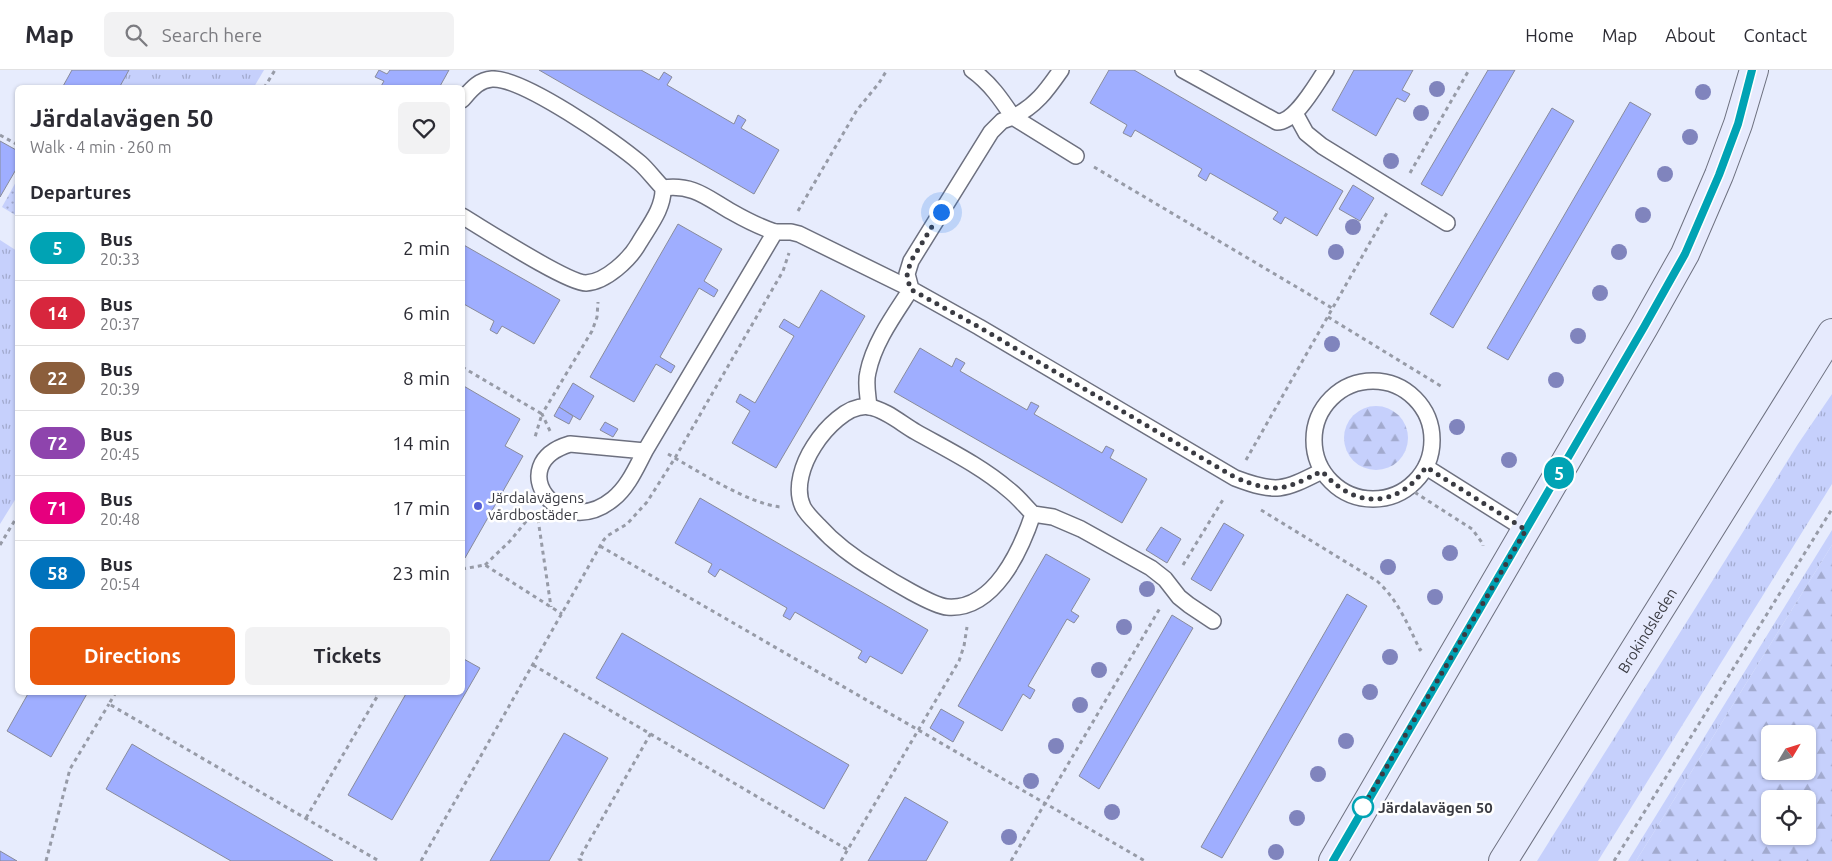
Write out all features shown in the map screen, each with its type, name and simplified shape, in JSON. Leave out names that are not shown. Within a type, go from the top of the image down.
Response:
[{"type":"street","points":[[1333,861],[1640,336],[1685,254],[1738,124],[1752,72]]},
{"type":"street","name":"Brokindsleden","points":[[1503,861],[1832,333]]},
{"type":"street","name":"Brokindsleden","points":[[1791,398],[1832,344]]},
{"type":"lane","points":[[972,70],[983,78],[999,96],[1013,117],[1076,156]]},
{"type":"lane","points":[[869,406],[866,386],[872,356],[910,289],[907,274],[911,261],[990,132],[1002,121],[1013,117],[1036,103],[1061,70]]},
{"type":"lane","points":[[1184,70],[1277,122],[1282,122],[1295,113],[1326,70]]},
{"type":"lane","points":[[465,97],[480,81],[492,79],[515,83],[605,135],[641,164],[663,188],[659,209],[629,258],[597,281],[585,283],[575,281],[465,218]]},
{"type":"lane","points":[[1295,113],[1306,133],[1322,146],[1447,223]]},
{"type":"lane","points":[[663,188],[675,186],[693,189],[758,226],[775,232],[799,234],[910,289],[979,327],[1236,478],[1265,487],[1285,488],[1322,471]]},
{"type":"lane","points":[[648,447],[570,444],[558,447],[542,462],[538,474],[540,486],[546,498],[557,507],[570,512],[584,512],[597,509],[613,499],[625,487],[775,232]]},
{"type":"lane","points":[[1376,380],[1393,383],[1407,391],[1420,402],[1428,416],[1433,433],[1432,450],[1426,467],[1418,479],[1408,488],[1393,496],[1377,499],[1361,498],[1346,492],[1333,483],[1322,471],[1316,456],[1314,440],[1316,424],[1322,410],[1332,397],[1345,388],[1360,382],[1376,380]]},
{"type":"lane","points":[[1033,514],[1024,542],[1014,560],[987,593],[966,605],[945,607],[896,583],[857,560],[831,539],[803,507],[800,493],[800,478],[806,461],[820,436],[841,415],[856,408],[869,406],[886,414],[993,477],[1011,491],[1033,514],[1053,517],[1081,529],[1151,568],[1165,579],[1189,605],[1213,621]]},
{"type":"lane","points":[[1426,467],[1526,530]]},
{"type":"path","points":[[266,85],[275,70]]},
{"type":"path","points":[[0,135],[15,143]]},
{"type":"path","points":[[1076,156],[1332,308]]},
{"type":"path","points":[[542,414],[592,332],[597,317],[597,281]]},
{"type":"path","points":[[1328,317],[1444,388]]},
{"type":"path","points":[[465,369],[542,414],[558,447]]},
{"type":"path","points":[[648,447],[756,500],[777,507],[803,507]]},
{"type":"path","points":[[1408,488],[1472,529],[1483,544],[1482,551]]},
{"type":"path","points":[[546,498],[536,508],[551,607]]},
{"type":"path","points":[[1257,508],[1377,581],[1397,602],[1420,650],[1424,644]]},
{"type":"path","points":[[1614,861],[1832,509]]},
{"type":"path","points":[[0,545],[15,520]]},
{"type":"path","points":[[600,546],[1145,861]]},
{"type":"path","points":[[465,568],[484,565],[562,614]]},
{"type":"path","points":[[842,861],[959,661],[967,632],[966,605]]},
{"type":"path","points":[[533,665],[848,850]]},
{"type":"path","points":[[46,861],[70,769],[114,695]]},
{"type":"path","points":[[306,818],[378,695]]},
{"type":"path","points":[[109,704],[379,861]]},
{"type":"path","points":[[580,860],[651,733]]},
{"type":"green space","points":[[129,70],[264,70],[255,85],[120,85]]},
{"type":"green space","points":[[15,184],[15,215],[2,207]]},
{"type":"green space","points":[[0,240],[15,250],[15,500],[0,524]]},
{"type":"green space","points":[[1832,394],[1832,484],[1598,861],[1537,861],[1798,444]]},
{"type":"green space","points":[[1376,406],[1394,412],[1402,420],[1408,438],[1402,456],[1394,464],[1376,470],[1358,464],[1350,456],[1344,438],[1350,420],[1358,412]]},
{"type":"green space","points":[[1832,530],[1832,545],[1636,861],[1628,861]]},
{"type":"green space","points":[[1832,545],[1832,861],[1636,861]]},
{"type":"building","points":[[72,70],[129,70],[121,85],[64,85]]},
{"type":"building","points":[[379,70],[387,74],[390,70],[449,70],[441,85],[382,85],[384,81],[375,77]]},
{"type":"building","points":[[539,70],[641,70],[659,80],[664,72],[672,77],[667,85],[734,124],[738,115],[746,120],[741,128],[779,150],[754,194]]},
{"type":"building","points":[[1109,70],[1134,70],[1343,191],[1317,236],[1285,217],[1281,224],[1273,219],[1278,212],[1210,173],[1206,181],[1198,176],[1202,169],[1135,130],[1131,137],[1123,133],[1127,125],[1090,103]]},
{"type":"building","points":[[1354,70],[1413,70],[1402,90],[1410,94],[1405,102],[1397,98],[1376,136],[1332,110]]},
{"type":"building","points":[[1488,70],[1515,70],[1442,196],[1421,184]]},
{"type":"building","points":[[1630,102],[1651,114],[1508,360],[1487,348]]},
{"type":"building","points":[[1552,108],[1574,121],[1453,328],[1430,314]]},
{"type":"building","points":[[0,141],[15,149],[15,171],[0,197]]},
{"type":"building","points":[[1353,185],[1374,198],[1360,221],[1339,209]]},
{"type":"building","points":[[678,224],[722,249],[704,281],[718,290],[714,297],[699,288],[660,357],[675,366],[671,373],[656,364],[634,402],[590,377]]},
{"type":"building","points":[[465,246],[560,300],[534,344],[502,326],[497,334],[490,330],[494,321],[465,305]]},
{"type":"building","points":[[821,290],[865,316],[776,468],[732,443],[750,411],[736,402],[740,394],[755,403],[794,336],[779,327],[784,319],[799,328]]},
{"type":"building","points":[[920,348],[952,367],[956,358],[965,363],[960,371],[1027,410],[1031,402],[1039,406],[1034,414],[1102,453],[1106,446],[1114,450],[1110,458],[1147,479],[1122,523],[894,392]]},
{"type":"building","points":[[573,383],[594,396],[580,420],[559,407]]},
{"type":"building","name":"Järdalavägens vårdbostäder","points":[[465,387],[520,419],[505,446],[523,456],[465,558]]},
{"type":"building","points":[[559,407],[573,416],[569,424],[554,416]]},
{"type":"building","points":[[605,422],[618,429],[613,437],[600,430]]},
{"type":"building","points":[[700,498],[928,630],[902,674],[870,656],[866,663],[858,658],[862,651],[795,612],[790,620],[783,616],[787,608],[720,569],[715,577],[708,572],[712,564],[675,543]]},
{"type":"building","points":[[1224,523],[1244,535],[1211,591],[1191,579]]},
{"type":"building","points":[[1161,527],[1181,539],[1167,563],[1146,550]]},
{"type":"building","points":[[1046,554],[1090,579],[1071,611],[1079,616],[1074,623],[1067,619],[1028,686],[1035,690],[1030,699],[1023,694],[1002,731],[958,706]]},
{"type":"building","points":[[1347,594],[1367,606],[1222,858],[1201,847]]},
{"type":"building","points":[[1172,615],[1193,628],[1099,789],[1079,776]]},
{"type":"building","points":[[622,633],[849,765],[824,809],[596,678]]},
{"type":"building","points":[[465,660],[480,668],[465,694]]},
{"type":"building","points":[[27,695],[86,695],[51,757],[7,731]]},
{"type":"building","points":[[405,695],[464,695],[392,820],[348,795]]},
{"type":"building","points":[[941,709],[964,722],[953,742],[930,728]]},
{"type":"building","points":[[564,733],[608,758],[549,861],[490,861]]},
{"type":"building","points":[[132,744],[333,861],[231,861],[106,789]]},
{"type":"building","points":[[905,797],[948,822],[926,861],[868,861]]},
{"type":"building","points":[[0,851],[17,861],[0,861]]},
{"type":"bus line","name":"5","points":[[1333,861],[1685,254],[1719,175],[1738,124],[1752,70]]},
{"type":"place","name":"Järdalavägens vårdbostäder","points":[[478,506]]},
{"type":"place","name":"Järdalavägen 50","points":[[1363,807]]},
{"type":"route","points":[[941,212],[911,261],[907,274],[910,289],[979,327],[1236,478],[1250,484],[1276,489],[1285,488],[1322,471],[1333,483],[1346,492],[1361,498],[1377,499],[1393,496],[1408,488],[1418,479],[1426,467],[1526,530],[1363,807]]}]
